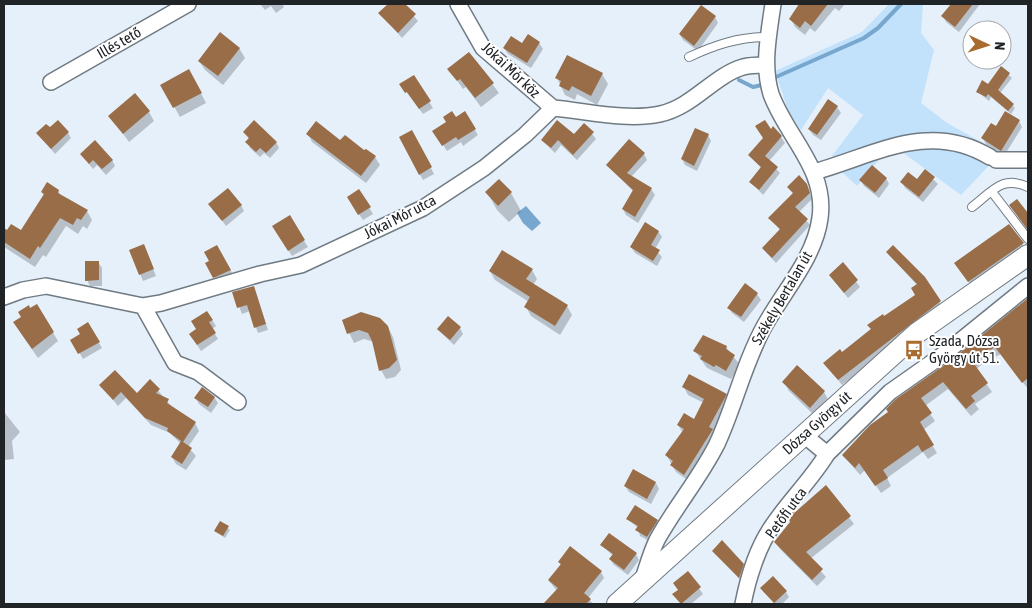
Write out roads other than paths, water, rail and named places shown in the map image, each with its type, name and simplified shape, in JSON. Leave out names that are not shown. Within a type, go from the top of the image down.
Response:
[{"type":"main road","name":"Dózsa György út","points":[[617,604],[917,333],[1028,255]]},
{"type":"street","name":"Illés tető","points":[[51,82],[188,4]]},
{"type":"street","name":"Jókai Mór köz","points":[[458,4],[484,48],[553,108]]},
{"type":"street","name":"Székely Bertalan út","points":[[642,581],[656,541],[683,501],[716,444],[752,351],[808,254],[818,231],[822,207],[821,193],[814,172],[771,93],[766,65],[768,37],[774,4]]},
{"type":"street","points":[[553,108],[637,116],[661,114],[691,101],[730,73],[743,67],[766,65]]},
{"type":"street","name":"Jókai Mór utca","points":[[4,297],[23,290],[46,286],[143,306],[161,303],[260,274],[302,265],[423,208],[484,168],[525,135],[553,108]]},
{"type":"street","points":[[814,172],[906,142],[962,143],[974,147],[993,158],[1028,160]]},
{"type":"street","name":"Dózsa György út","points":[[827,454],[890,392],[944,354],[1028,286]]},
{"type":"street","points":[[143,306],[174,363],[198,372],[238,402]]},
{"type":"street","points":[[804,435],[827,454]]},
{"type":"street","name":"Petőfi utca","points":[[743,604],[751,574],[772,527],[814,476],[827,454]]},
{"type":"lane","points":[[689,57],[716,45],[740,38],[768,37]]},
{"type":"lane","points":[[972,207],[1009,181],[1028,187]]},
{"type":"lane","points":[[992,192],[1028,239]]},
{"type":"waterway","points":[[776,77],[864,38],[878,28],[901,4]]},
{"type":"waterway","points":[[739,80],[753,87],[762,85]]},
{"type":"place","name":"Szada, Dózsa György út 51.","points":[[914,350]]}]
